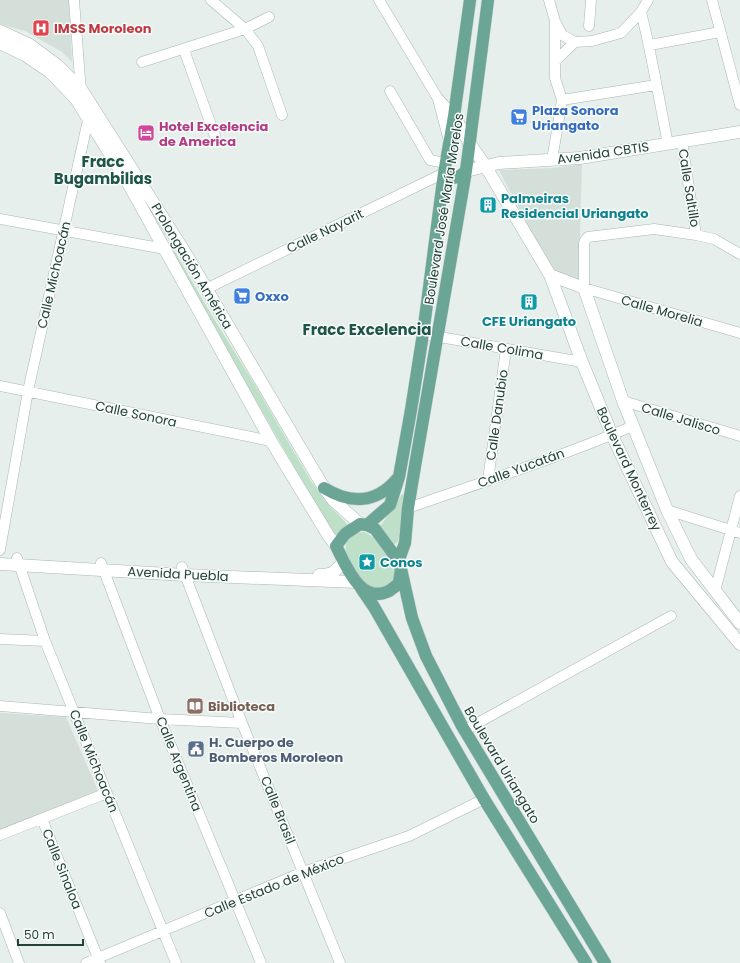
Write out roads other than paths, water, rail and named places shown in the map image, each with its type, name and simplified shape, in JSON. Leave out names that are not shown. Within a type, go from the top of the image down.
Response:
[{"type":"main road","name":"Boulevard José María Morelos","points":[[364,525],[390,505],[399,477],[423,334],[444,168],[454,116],[470,0]]},
{"type":"main road","name":"Boulevard José María Morelos","points":[[399,566],[405,543],[408,508],[466,171],[488,0]]},
{"type":"main road","points":[[449,141],[460,140],[470,144]]},
{"type":"main road","points":[[444,168],[450,178],[458,178],[466,171]]},
{"type":"main road","points":[[324,488],[334,494],[348,498],[366,499],[385,490],[399,477]]},
{"type":"main road","points":[[358,585],[374,594],[389,591],[399,583],[399,566],[395,556],[384,539],[375,529],[364,525],[345,534],[336,546],[358,585],[374,607],[484,799],[586,963]]},
{"type":"main road","name":"Boulevard Uriangato","points":[[399,566],[412,618],[426,656],[464,730],[605,963]]},
{"type":"street","name":"Calle Michoacán","points":[[0,550],[28,391],[88,120],[81,89],[74,0]]},
{"type":"street","points":[[212,0],[245,29],[258,46],[282,115]]},
{"type":"street","points":[[379,0],[437,97],[454,116]]},
{"type":"street","points":[[549,0],[555,21],[562,35],[576,42],[592,41],[621,33],[641,12],[648,0]]},
{"type":"street","points":[[589,26],[591,0]]},
{"type":"street","points":[[712,0],[740,105]]},
{"type":"street","points":[[641,12],[650,45],[656,85],[668,144]]},
{"type":"street","points":[[142,62],[184,50],[245,29],[269,17]]},
{"type":"street","points":[[552,160],[562,100],[555,78],[555,21]]},
{"type":"street","name":"Prolongación América","points":[[0,31],[30,45],[57,65],[81,89],[186,254],[324,488],[333,500],[364,525]]},
{"type":"street","points":[[650,45],[720,32]]},
{"type":"street","points":[[555,61],[576,42]]},
{"type":"street","name":"Prolongación América","points":[[0,43],[25,55],[50,72],[76,99],[128,183],[271,441],[336,546]]},
{"type":"street","points":[[184,50],[215,136]]},
{"type":"street","points":[[562,100],[656,85]]},
{"type":"street","points":[[390,91],[430,160],[444,168]]},
{"type":"street","points":[[437,97],[449,141]]},
{"type":"street","name":"Boulevard Monterrey","points":[[454,116],[550,275],[582,362],[612,435],[672,562],[740,644]]},
{"type":"street","name":"Avenida CBTIS","points":[[466,171],[499,163],[580,158],[740,132]]},
{"type":"street","name":"Calle Saltillo","points":[[682,141],[696,235]]},
{"type":"street","name":"Calle Nayarit","points":[[206,288],[444,168]]},
{"type":"street","points":[[0,218],[64,231],[176,250],[186,254]]},
{"type":"street","points":[[550,275],[584,288],[584,243],[586,239],[654,229],[714,239],[740,254]]},
{"type":"street","points":[[557,295],[559,288],[563,283],[569,282]]},
{"type":"street","name":"Boulevard Monterrey","points":[[584,288],[623,401],[667,510],[691,559],[740,623]]},
{"type":"street","name":"Calle Morelia","points":[[584,288],[740,333]]},
{"type":"street","name":"Calle Colima","points":[[423,334],[582,362]]},
{"type":"street","name":"Calle Danubio","points":[[488,480],[506,349]]},
{"type":"street","name":"Calle Sonora","points":[[0,386],[271,441]]},
{"type":"street","name":"Calle Jalisco","points":[[623,401],[740,436]]},
{"type":"street","name":"Calle Yucatán","points":[[408,508],[612,435],[633,426]]},
{"type":"street","points":[[715,591],[736,531],[740,496]]},
{"type":"street","points":[[667,510],[736,531]]},
{"type":"street","name":"Avenida Puebla","points":[[0,557],[18,562]]},
{"type":"street","name":"Avenida Puebla","points":[[184,571],[328,575],[335,572],[344,561]]},
{"type":"street","name":"Calle Michoacán","points":[[18,562],[45,641],[75,712],[162,932],[176,963]]},
{"type":"street","name":"Avenida Puebla","points":[[0,564],[18,562],[102,566],[358,585]]},
{"type":"street","name":"Calle Argentina","points":[[102,566],[160,719],[261,963]]},
{"type":"street","name":"Calle Brasil","points":[[184,571],[242,723],[340,963]]},
{"type":"street","points":[[464,730],[671,616]]},
{"type":"street","points":[[0,639],[45,641]]},
{"type":"street","points":[[0,706],[160,719],[242,723]]},
{"type":"street","points":[[0,835],[107,793]]},
{"type":"street","name":"Calle Estado de México","points":[[86,963],[99,960],[303,872],[409,836],[484,799]]},
{"type":"street","name":"Calle Sinaloa","points":[[42,819],[99,960]]},
{"type":"street","points":[[0,913],[19,963]]},
{"type":"place","name":"IMSS Moroleon","points":[[41,28]]},
{"type":"place","name":"Plaza Sonora Uriangato","points":[[519,117]]},
{"type":"place","name":"Hotel Excelencia de America","points":[[146,133]]},
{"type":"place","name":"Palmeiras Residencial Uriangato","points":[[488,205]]},
{"type":"place","name":"Oxxo","points":[[242,296]]},
{"type":"place","name":"CFE Uriangato","points":[[529,302]]},
{"type":"place","name":"Conos","points":[[367,562]]},
{"type":"place","name":"Biblioteca","points":[[195,706]]},
{"type":"place","name":"H. Cuerpo de Bomberos Moroleon","points":[[196,749]]},
{"type":"district","name":"Fracc Bugambilias","points":[[103,170]]},
{"type":"district","name":"Fracc Excelencia","points":[[367,329]]}]
